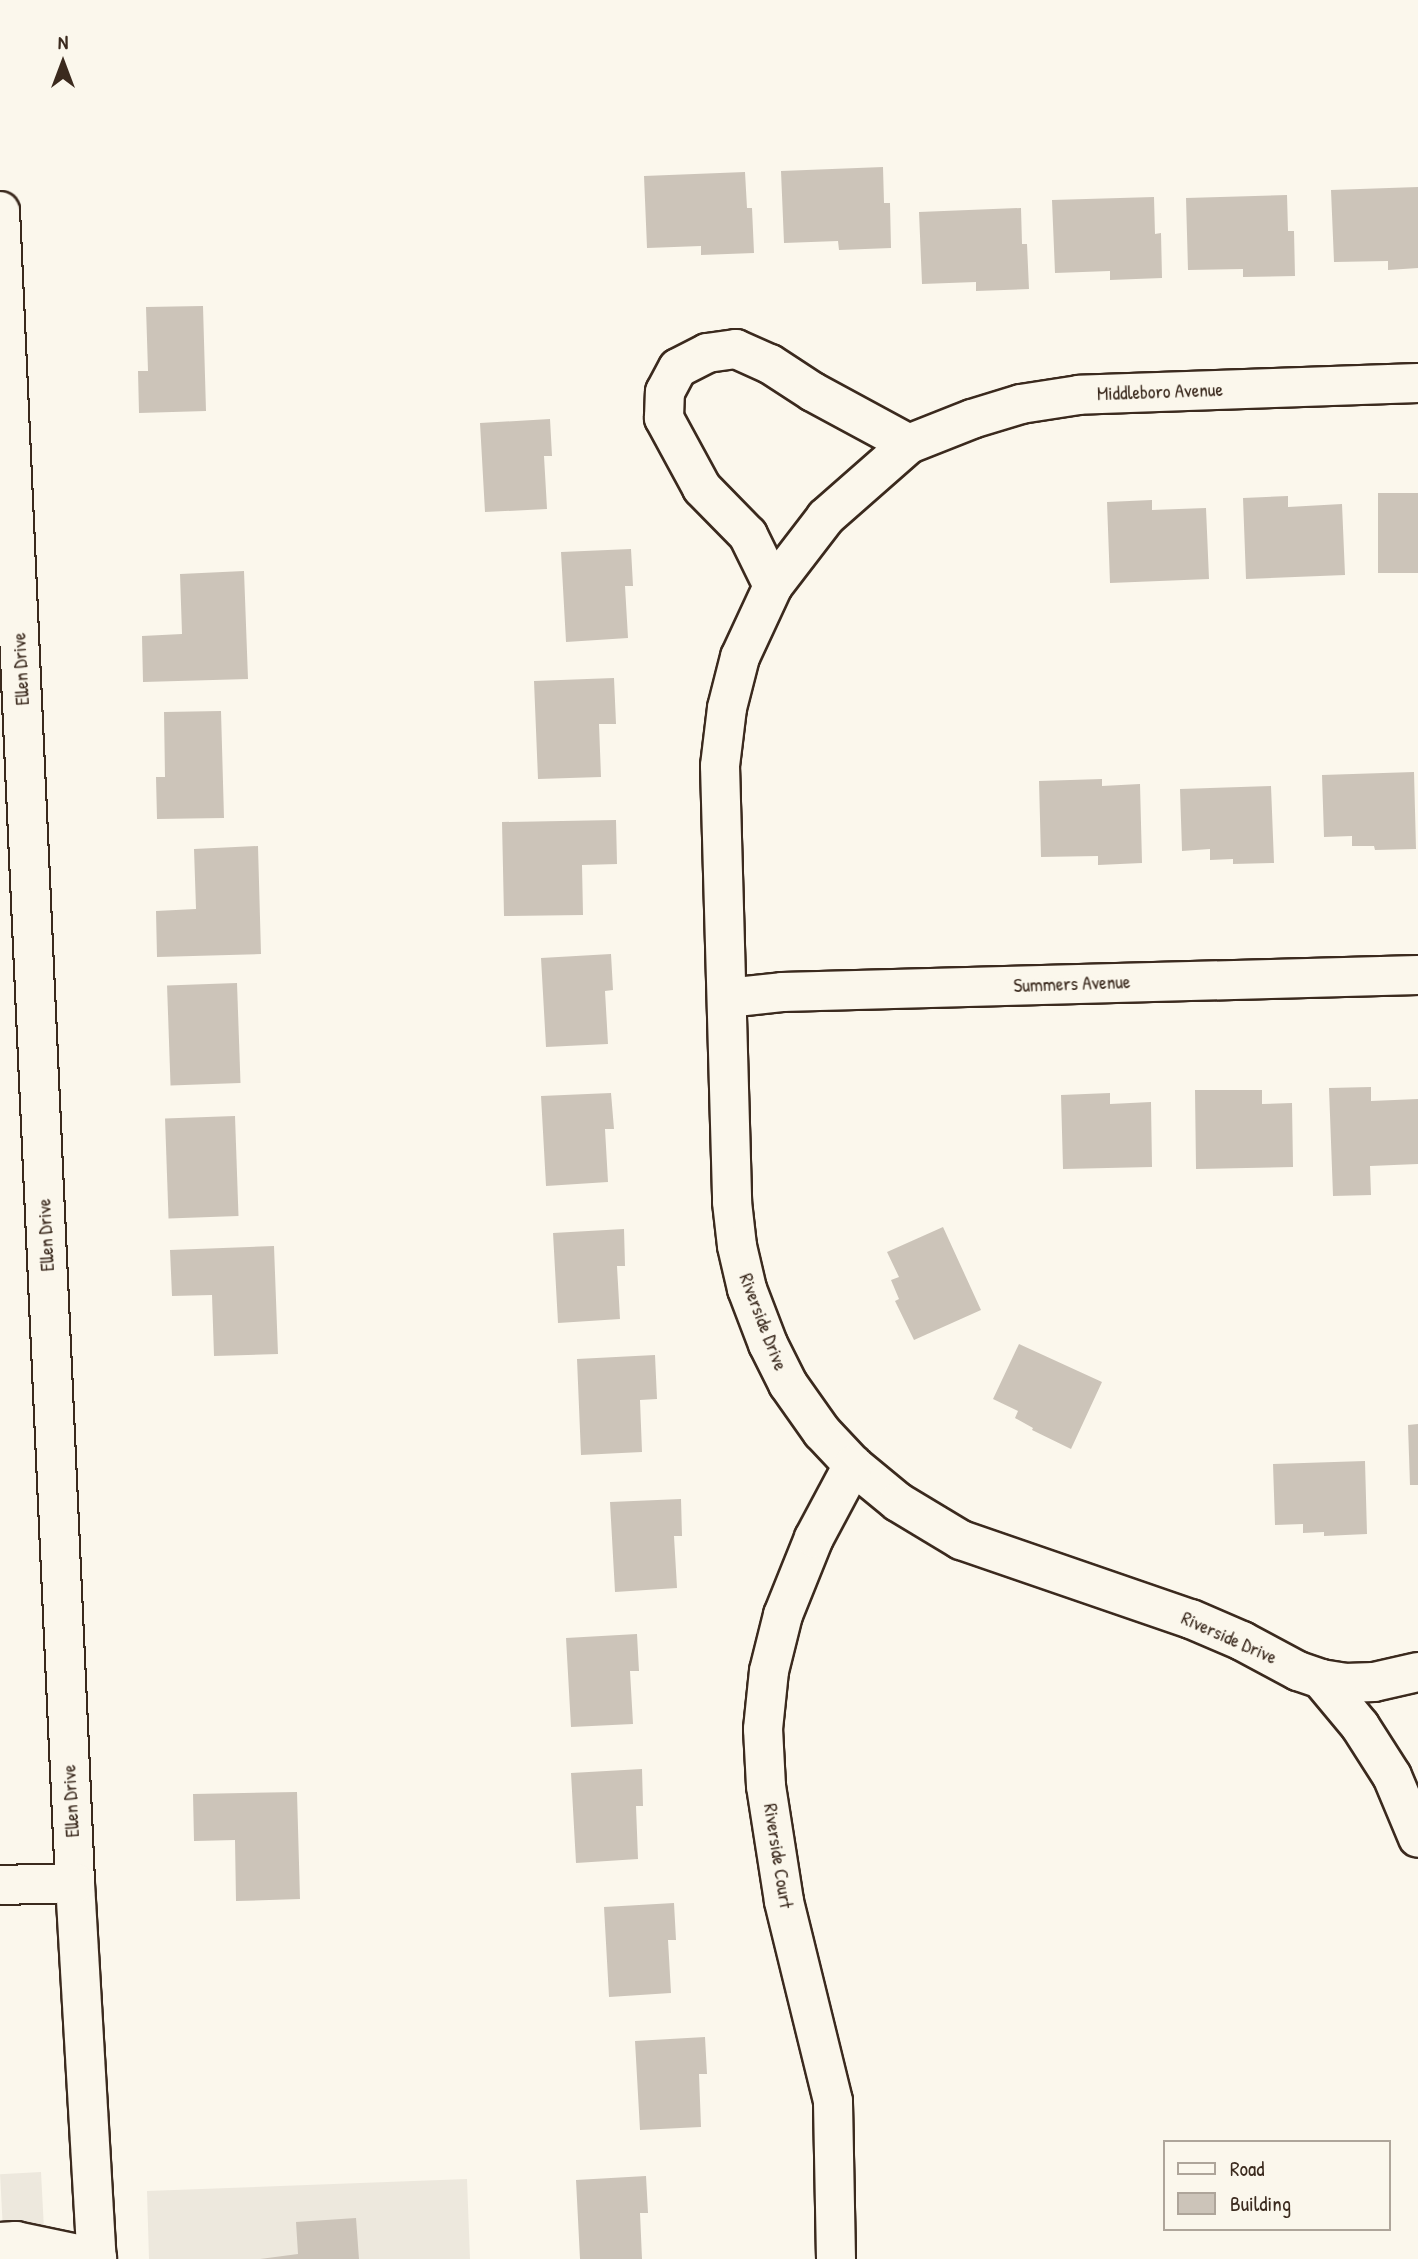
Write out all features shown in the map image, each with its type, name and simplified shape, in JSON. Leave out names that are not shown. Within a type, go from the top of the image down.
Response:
[{"type":"street","name":"Ellen Drive","points":[[0,211],[75,1882],[97,2259]]},
{"type":"street","points":[[773,586],[748,536],[702,488],[664,418],[665,391],[678,368],[707,353],[736,349],[909,444]]},
{"type":"street","name":"Middleboro Avenue","points":[[826,517],[909,444],[972,419],[1021,404],[1079,395],[1418,383]]},
{"type":"street","name":"Riverside Drive","points":[[826,517],[773,586],[740,657],[727,708],[720,766],[732,1202],[737,1246],[747,1289],[768,1344],[788,1384],[822,1432],[853,1465],[898,1502],[961,1540],[1191,1619],[1321,1679],[1360,1726],[1392,1776],[1418,1838]]},
{"type":"street","name":"Summers Avenue","points":[[727,998],[782,992],[1418,975]]},
{"type":"street","name":"Riverside Court","points":[[836,2259],[833,2101],[784,1901],[766,1786],[763,1729],[769,1671],[783,1615],[814,1538],[853,1465]]},
{"type":"street","points":[[1321,1679],[1345,1683],[1374,1682],[1418,1672]]},
{"type":"street","points":[[0,1885],[75,1882]]},
{"type":"street","points":[[0,2242],[16,2241],[97,2259]]},
{"type":"shaded area","points":[[41,2172],[46,2259],[5,2259],[0,2174]]},
{"type":"shaded area","points":[[467,2179],[470,2259],[149,2259],[147,2191]]},
{"type":"building","points":[[883,167],[884,203],[890,203],[891,248],[839,250],[838,241],[784,243],[781,171]]},
{"type":"building","points":[[745,172],[747,208],[752,208],[754,253],[701,255],[701,246],[647,248],[644,176]]},
{"type":"building","points":[[1418,187],[1418,268],[1388,270],[1388,261],[1334,262],[1331,190]]},
{"type":"building","points":[[1287,195],[1288,231],[1294,231],[1295,276],[1243,277],[1243,269],[1188,270],[1186,198]]},
{"type":"building","points":[[1154,197],[1155,234],[1161,233],[1162,278],[1110,280],[1110,271],[1055,273],[1052,200]]},
{"type":"building","points":[[1021,208],[1022,244],[1027,244],[1029,289],[976,291],[976,282],[922,284],[919,212]]},
{"type":"building","points":[[203,306],[206,411],[139,413],[138,371],[148,371],[146,307]]},
{"type":"building","points":[[550,419],[552,456],[544,456],[547,509],[485,512],[480,423]]},
{"type":"building","points":[[1378,493],[1418,493],[1418,573],[1378,573]]},
{"type":"building","points":[[1288,496],[1288,507],[1342,504],[1345,575],[1246,579],[1243,498]]},
{"type":"building","points":[[1152,500],[1152,510],[1206,508],[1209,579],[1110,583],[1107,502]]},
{"type":"building","points":[[631,549],[633,586],[625,586],[628,638],[566,642],[561,552]]},
{"type":"building","points":[[244,571],[248,679],[143,682],[142,636],[182,634],[180,574]]},
{"type":"building","points":[[614,678],[616,724],[599,724],[601,777],[538,779],[534,681]]},
{"type":"building","points":[[221,711],[224,818],[157,819],[156,777],[165,777],[164,712]]},
{"type":"building","points":[[1414,772],[1416,849],[1375,850],[1374,846],[1352,846],[1352,836],[1324,837],[1322,775]]},
{"type":"building","points":[[1102,779],[1102,786],[1140,784],[1142,863],[1098,865],[1098,856],[1041,857],[1039,781]]},
{"type":"building","points":[[1271,786],[1274,863],[1233,864],[1233,859],[1210,860],[1210,849],[1182,851],[1180,789]]},
{"type":"building","points":[[616,820],[617,864],[582,865],[583,915],[504,916],[502,822]]},
{"type":"building","points":[[258,846],[261,954],[157,957],[156,911],[196,909],[194,849]]},
{"type":"building","points":[[611,954],[613,990],[605,991],[608,1044],[546,1047],[541,958]]},
{"type":"building","points":[[237,983],[240,1083],[171,1085],[167,985]]},
{"type":"building","points":[[1371,1087],[1371,1101],[1418,1099],[1418,1164],[1370,1166],[1371,1195],[1333,1196],[1329,1088]]},
{"type":"building","points":[[1195,1090],[1262,1090],[1262,1104],[1292,1103],[1293,1167],[1196,1169]]},
{"type":"building","points":[[611,1093],[614,1129],[605,1129],[608,1182],[546,1186],[541,1096]]},
{"type":"building","points":[[1110,1093],[1110,1104],[1151,1102],[1152,1167],[1063,1169],[1061,1095]]},
{"type":"building","points":[[235,1116],[238,1216],[169,1218],[165,1118]]},
{"type":"building","points":[[943,1227],[981,1310],[914,1340],[895,1301],[899,1299],[891,1280],[899,1277],[887,1252]]},
{"type":"building","points":[[624,1229],[625,1266],[617,1266],[620,1319],[558,1323],[553,1233]]},
{"type":"building","points":[[274,1246],[278,1354],[214,1356],[212,1295],[172,1296],[170,1250]]},
{"type":"building","points":[[1019,1344],[1102,1382],[1071,1449],[1032,1430],[1033,1428],[1015,1418],[1018,1411],[993,1399]]},
{"type":"building","points":[[655,1355],[657,1399],[640,1400],[642,1452],[581,1455],[577,1359]]},
{"type":"building","points":[[1418,1424],[1418,1485],[1410,1485],[1408,1425]]},
{"type":"building","points":[[1365,1461],[1367,1534],[1324,1536],[1324,1532],[1303,1533],[1303,1524],[1275,1525],[1273,1464]]},
{"type":"building","points":[[681,1499],[682,1536],[674,1536],[677,1588],[615,1592],[610,1502]]},
{"type":"building","points":[[637,1634],[639,1671],[630,1671],[633,1724],[571,1727],[566,1638]]},
{"type":"building","points":[[642,1769],[643,1806],[636,1806],[638,1859],[576,1863],[571,1773]]},
{"type":"building","points":[[297,1792],[300,1899],[236,1901],[235,1840],[194,1841],[193,1794]]},
{"type":"building","points":[[674,1903],[676,1940],[668,1940],[671,1993],[609,1997],[604,1907]]},
{"type":"building","points":[[705,2037],[707,2074],[699,2074],[701,2127],[640,2130],[635,2041]]},
{"type":"building","points":[[646,2176],[648,2213],[640,2213],[642,2259],[580,2259],[576,2180]]},
{"type":"building","points":[[356,2218],[359,2259],[260,2259],[298,2254],[296,2222]]}]
